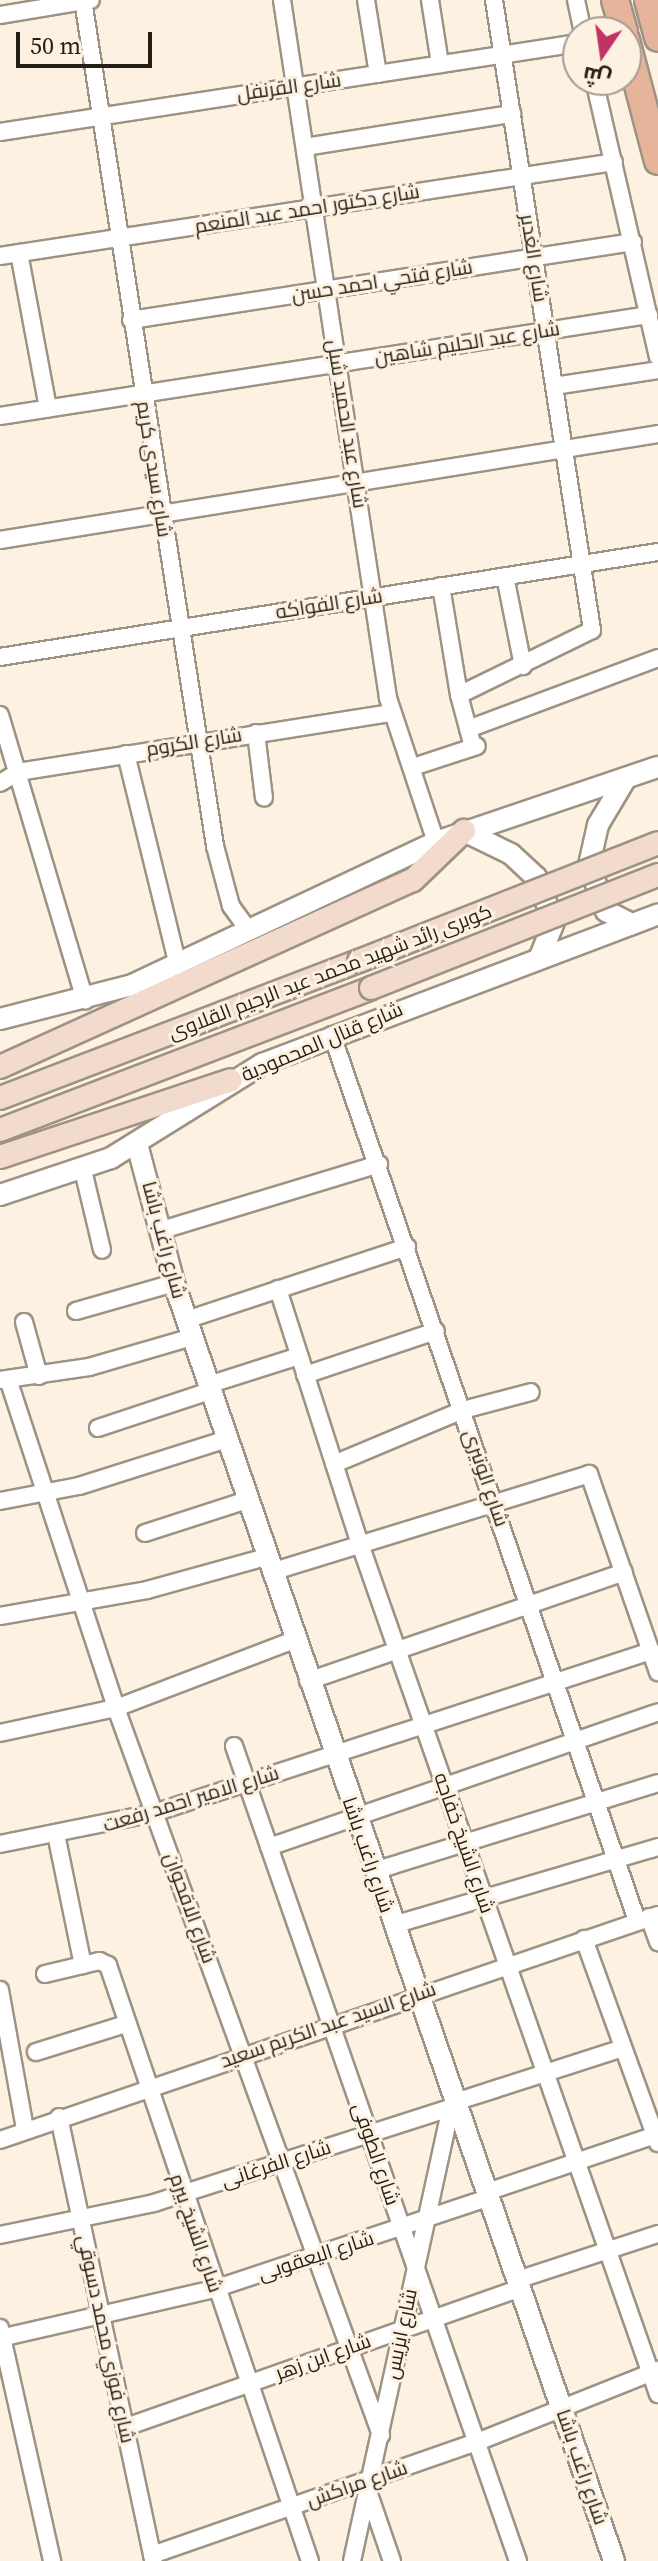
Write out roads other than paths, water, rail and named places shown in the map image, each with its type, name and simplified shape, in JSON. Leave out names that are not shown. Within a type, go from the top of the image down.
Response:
[{"type":"main road","points":[[648,0],[658,38]]},
{"type":"main road","points":[[641,96],[658,161]]},
{"type":"main road","points":[[0,1067],[413,880],[464,831]]},
{"type":"main road","name":"كوبرى رائد شهيد محمد عبد الرحيم القلاوى","points":[[0,1098],[658,843]]},
{"type":"main road","name":"كوبرى رائد شهيد محمد عبد الرحيم القلاوى","points":[[0,1130],[658,875]]},
{"type":"main road","points":[[0,1157],[231,1080]]},
{"type":"street","points":[[0,15],[86,0]]},
{"type":"street","name":"شارع سيدى كريم","points":[[86,0],[118,238],[198,741],[223,884],[231,906],[248,929]]},
{"type":"street","name":"شارع عبد الحميد شبل","points":[[282,0],[391,713],[413,767],[436,842]]},
{"type":"street","points":[[366,0],[378,74]]},
{"type":"street","points":[[430,0],[440,64]]},
{"type":"street","name":"شارع الغدير","points":[[494,0],[591,633],[523,666]]},
{"type":"street","name":"شارع القرنفل","points":[[0,132],[562,46]]},
{"type":"street","points":[[598,96],[658,357]]},
{"type":"street","points":[[305,147],[512,114]]},
{"type":"street","name":"شارع دكتور احمد عبد المنعم","points":[[0,256],[614,162]]},
{"type":"street","name":"شارع فتحي احمد حسن","points":[[131,320],[633,242]]},
{"type":"street","points":[[19,253],[48,408]]},
{"type":"street","name":"شارع عبد الحليم شاهين","points":[[0,416],[649,315]]},
{"type":"street","points":[[554,386],[658,370]]},
{"type":"street","points":[[0,540],[658,434]]},
{"type":"street","name":"شارع الفواكه","points":[[0,657],[658,552]]},
{"type":"street","points":[[459,695],[523,666],[505,576]]},
{"type":"street","points":[[413,767],[475,747],[459,695],[441,586]]},
{"type":"street","points":[[468,729],[658,658]]},
{"type":"street","name":"شارع الكروم","points":[[0,783],[18,772],[198,741],[391,713]]},
{"type":"street","points":[[0,715],[85,1001]]},
{"type":"street","points":[[256,733],[264,798]]},
{"type":"street","points":[[126,754],[178,966]]},
{"type":"street","points":[[0,1019],[85,1001],[178,966],[248,929],[436,842],[658,767]]},
{"type":"street","points":[[626,778],[598,825],[589,865],[606,911],[632,924]]},
{"type":"street","points":[[464,831],[511,854],[536,877],[554,922],[540,956]]},
{"type":"street","name":"شارع قنال المحمودية","points":[[0,1195],[83,1170],[137,1144],[231,1080],[332,1035],[658,914]]},
{"type":"street","name":"شارع الوتيرى","points":[[332,1035],[379,1164],[616,1859],[658,1942]]},
{"type":"street","name":"شارع راغب باشا","points":[[137,1144],[174,1283],[209,1388],[454,2105],[614,2561]]},
{"type":"street","points":[[162,1230],[379,1164]]},
{"type":"street","points":[[83,1170],[102,1250]]},
{"type":"street","points":[[4,1379],[39,1376],[189,1328],[278,1289],[407,1247]]},
{"type":"street","points":[[76,1311],[174,1283]]},
{"type":"street","name":"شارع الشيخ خفاجه","points":[[278,1289],[360,1544],[607,2251],[654,2371],[658,2394]]},
{"type":"street","points":[[24,1322],[39,1376]]},
{"type":"street","points":[[305,1375],[436,1331]]},
{"type":"street","points":[[98,1428],[299,1356]]},
{"type":"street","name":"شارع الاقحوان","points":[[4,1379],[116,1708],[381,2435]]},
{"type":"street","points":[[334,1464],[463,1410],[531,1392]]},
{"type":"street","points":[[0,1501],[44,1494],[227,1439]]},
{"type":"street","points":[[0,1616],[82,1603],[360,1544],[587,1474],[658,1672]]},
{"type":"street","points":[[145,1533],[247,1500]]},
{"type":"street","points":[[308,1681],[624,1572]]},
{"type":"street","points":[[0,1733],[116,1708],[294,1640]]},
{"type":"street","name":"شارع الامير احمد رفعت","points":[[0,1844],[154,1813],[651,1651]]},
{"type":"street","points":[[269,1847],[354,1814],[658,1712]]},
{"type":"street","name":"شارع الطوفى","points":[[234,1746],[518,2561]]},
{"type":"street","points":[[374,1871],[658,1783]]},
{"type":"street","points":[[45,1974],[83,1965],[56,1834]]},
{"type":"street","points":[[393,1925],[658,1847]]},
{"type":"street","name":"شارع السيد عبد الكريم سعيد","points":[[0,2140],[416,1994],[648,1918]]},
{"type":"street","points":[[584,1939],[657,2138]]},
{"type":"street","name":"شارع الشيخ بيرم","points":[[83,1965],[107,1963],[214,2289],[310,2561]]},
{"type":"street","points":[[0,1990],[4,2038],[25,2129]]},
{"type":"street","points":[[36,2052],[126,2024]]},
{"type":"street","name":"شارع الفرغانى","points":[[0,2235],[80,2220],[183,2194],[623,2048]]},
{"type":"street","name":"شارع ايزيس","points":[[352,2561],[401,2329],[454,2105]]},
{"type":"street","name":"شارع فوزي محمد دسوقي","points":[[59,2117],[152,2558]]},
{"type":"street","name":"شارع اليعقوبى","points":[[1,2334],[214,2289],[427,2220],[576,2162],[657,2138]]},
{"type":"street","name":"شارع ابن زهر","points":[[126,2427],[658,2234]]},
{"type":"street","points":[[1,2334],[52,2561]]},
{"type":"street","name":"شارع مراكش","points":[[152,2558],[291,2507],[370,2486],[561,2406],[654,2371]]},
{"type":"street","points":[[370,2486],[392,2561]]}]
